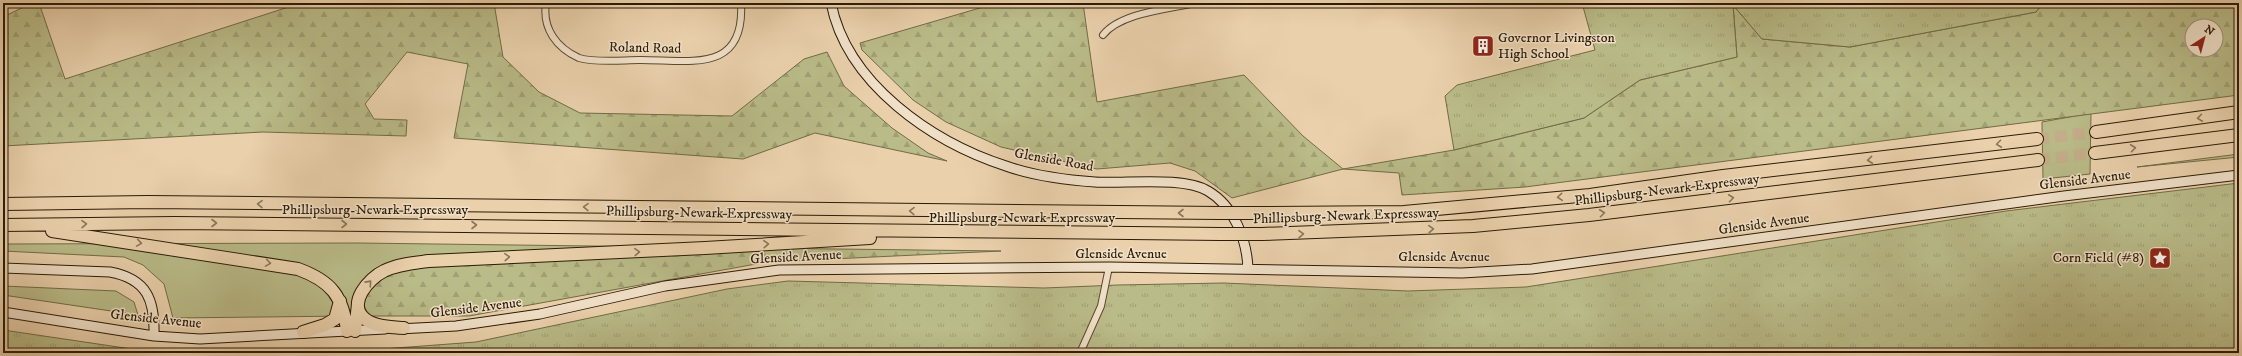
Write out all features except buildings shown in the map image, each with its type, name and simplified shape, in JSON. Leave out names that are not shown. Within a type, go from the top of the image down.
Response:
[{"type":"highway","points":[[2096,132],[2239,112]]},
{"type":"highway","points":[[2095,153],[2239,135]]},
{"type":"highway","name":"Phillipsburg-Newark Expressway","points":[[3,204],[148,202],[1220,213],[1404,212],[1590,195],[1724,176],[2037,139]]},
{"type":"highway","name":"Phillipsburg-Newark Expressway","points":[[3,225],[174,223],[1262,234],[1473,226],[1597,214],[2038,160]]},
{"type":"highway","points":[[3,228],[64,232],[286,266],[318,278],[332,289],[340,301],[351,331]]},
{"type":"highway","points":[[351,331],[360,294],[370,282],[384,271],[405,264],[429,261],[705,248],[953,232]]},
{"type":"highway","points":[[303,332],[325,325],[334,319],[339,308],[340,301]]},
{"type":"highway","points":[[358,302],[361,313],[369,322],[404,328]]},
{"type":"main road","name":"Glenside Road","points":[[831,3],[841,36],[851,55],[866,77],[882,93],[921,124],[981,156],[1006,167],[1035,174],[1096,182],[1181,183],[1208,190],[1219,199],[1240,229],[1247,257],[1248,269]]},
{"type":"main road","name":"Glenside Avenue","points":[[3,312],[154,336],[200,339],[303,332],[456,326],[540,314],[665,286],[780,270],[1109,267],[1462,273],[1532,269],[2056,197],[2239,175]]},
{"type":"main road","points":[[3,268],[110,272],[122,274],[141,286],[148,295],[154,315],[154,336]]},
{"type":"street","name":"Roland Road","points":[[546,3],[545,17],[552,36],[566,51],[579,58],[700,60],[722,54],[735,42],[741,28],[741,3]]},
{"type":"street","points":[[1103,35],[1108,28],[1120,21],[1195,3]]},
{"type":"street","points":[[1080,353],[1101,306],[1109,267]]},
{"type":"green space","points":[[32,3],[39,3],[65,79],[301,3],[494,3],[503,57],[539,92],[580,113],[732,116],[804,59],[827,52],[844,86],[892,128],[928,153],[947,161],[815,133],[743,159],[454,138],[468,64],[407,52],[365,104],[374,119],[407,120],[406,136],[263,132],[3,146],[3,36],[8,34],[3,17]]},
{"type":"green space","points":[[997,3],[1083,3],[1097,102],[1244,75],[1303,136],[1343,169],[1232,198],[1195,171],[1170,163],[1097,169],[1001,147],[946,122],[913,100],[862,50],[860,43]]},
{"type":"green space","points":[[1582,3],[2043,3],[2036,12],[1850,47],[1762,39],[1733,5],[1737,57],[1640,80],[1584,118],[1454,150],[1445,96],[1457,85],[1595,50]]},
{"type":"green space","points":[[2043,3],[2239,3],[2239,95],[1525,187],[1402,195],[1399,173],[1343,169],[1454,150],[1584,118],[1640,80],[1737,57],[1733,5],[1762,39],[1850,47],[2036,12]]},
{"type":"green space","points":[[2091,113],[2090,174],[2043,179],[2042,122]]},
{"type":"green space","points":[[2239,154],[2239,157],[2137,167]]},
{"type":"green space","points":[[2239,183],[2239,353],[3,353],[3,330],[152,352],[343,352],[476,342],[727,289],[788,281],[1044,288],[1224,283],[1408,291],[1526,287],[2006,211]]},
{"type":"green space","points":[[357,243],[671,247],[357,290],[350,316],[173,318],[164,284],[143,265],[124,257],[3,251],[3,244]]},
{"type":"green space","points":[[671,247],[1001,251],[767,262],[469,316],[350,316],[356,296],[364,282],[375,272],[393,261],[665,255]]},
{"type":"green space","points":[[3,286],[116,291],[134,302],[138,315],[3,295]]},
{"type":"tunnel","points":[[2037,139],[2096,132]]},
{"type":"tunnel","points":[[2038,160],[2095,153]]},
{"type":"place","name":"Governor Livingston High School","points":[[1483,46]]},
{"type":"place","name":"Corn Field (#8)","points":[[2160,258]]}]
